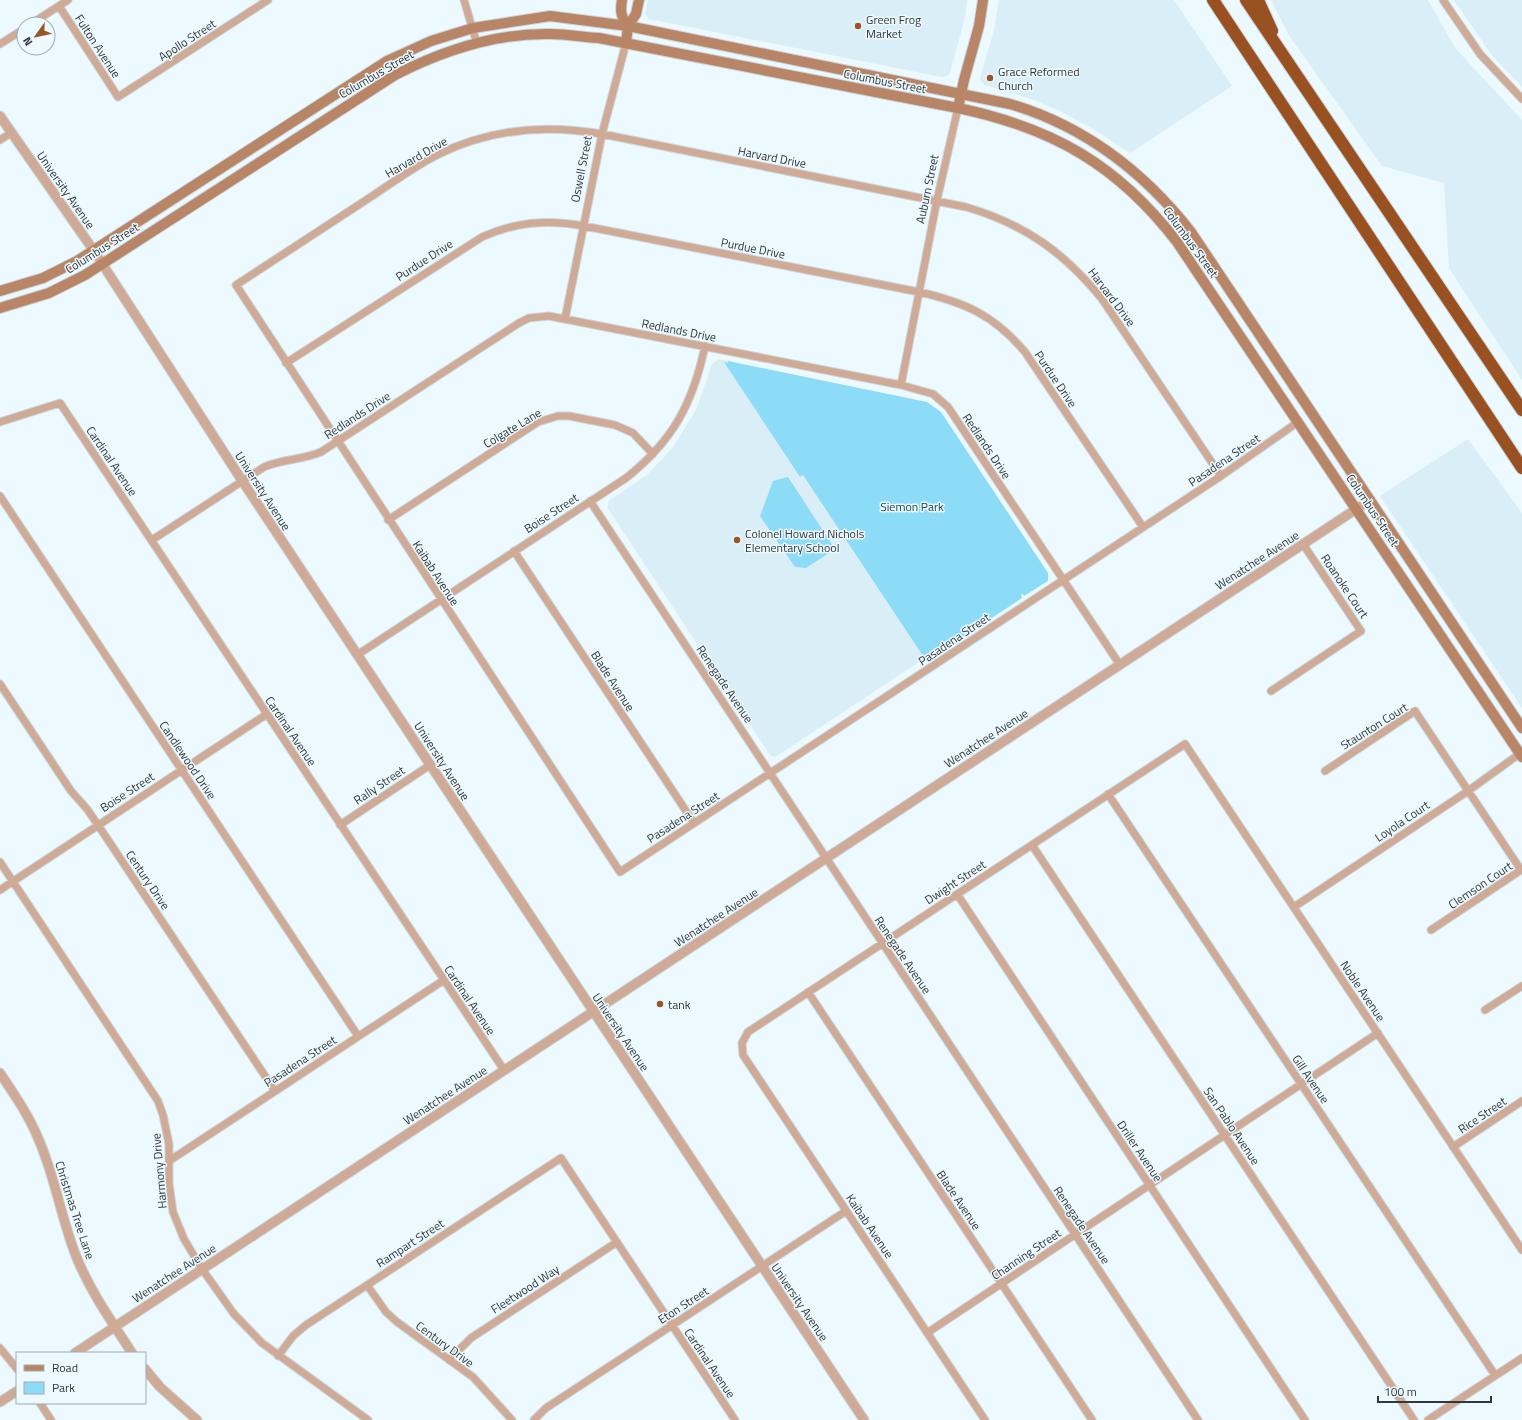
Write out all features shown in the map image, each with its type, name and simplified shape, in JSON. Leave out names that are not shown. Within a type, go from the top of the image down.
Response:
[{"type":"highway","points":[[1207,0],[1232,28]]},
{"type":"highway","points":[[1212,0],[1232,28],[1522,468]]},
{"type":"highway","points":[[1246,0],[1522,410]]},
{"type":"highway","points":[[1258,0],[1283,56]]},
{"type":"main road","points":[[622,0],[620,10],[622,18],[628,26]]},
{"type":"main road","name":"Oswell Street","points":[[626,43],[628,26],[636,14],[638,0]]},
{"type":"main road","name":"Auburn Street","points":[[958,108],[979,26],[983,0]]},
{"type":"main road","name":"Columbus Street","points":[[0,291],[43,278],[94,251],[377,67],[431,41],[472,28],[550,16],[628,26],[962,93],[1014,105],[1064,125],[1105,149],[1143,179],[1191,232],[1522,728]]},
{"type":"main road","name":"Columbus Street","points":[[0,308],[49,293],[103,264],[385,81],[436,56],[476,44],[508,38],[550,34],[626,43],[958,108],[1009,121],[1057,140],[1096,163],[1132,191],[1157,216],[1178,242],[1521,754]]},
{"type":"street","points":[[43,16],[68,0]]},
{"type":"street","name":"Apollo Street","points":[[118,98],[268,0]]},
{"type":"street","points":[[464,0],[476,44]]},
{"type":"street","points":[[1443,0],[1480,54],[1499,77],[1522,99]]},
{"type":"street","name":"Fulton Avenue","points":[[59,6],[118,98]]},
{"type":"street","points":[[0,44],[16,34]]},
{"type":"street","name":"Oswell Street","points":[[565,318],[602,134],[626,43]]},
{"type":"street","name":"Auburn Street","points":[[901,385],[937,200],[958,108]]},
{"type":"street","name":"University Avenue","points":[[0,116],[103,264],[243,482],[864,1420]]},
{"type":"street","name":"Harvard Drive","points":[[236,285],[421,164],[455,147],[494,134],[522,130],[557,128],[602,134],[966,206],[1006,220],[1042,241],[1075,267],[1102,299],[1221,476]]},
{"type":"street","points":[[0,140],[11,133]]},
{"type":"street","name":"Purdue Drive","points":[[286,363],[482,237],[498,230],[528,223],[546,221],[584,226],[943,297],[988,316],[1015,340],[1142,527]]},
{"type":"street","name":"Kaibab Avenue","points":[[236,285],[388,520],[620,872]]},
{"type":"street","name":"Redlands Drive","points":[[152,540],[274,463],[312,456],[519,323],[539,316],[565,318],[901,385],[933,394],[948,407],[1120,665]]},
{"type":"street","name":"Boise Street","points":[[357,655],[626,478],[653,454],[671,433],[687,405],[700,371],[705,346]]},
{"type":"street","name":"Cardinal Avenue","points":[[0,422],[60,402],[504,1070]]},
{"type":"street","name":"Colgate Lane","points":[[388,520],[538,422],[548,418],[569,416],[624,428],[640,439],[653,454]]},
{"type":"street","name":"Pasadena Street","points":[[620,872],[1221,476],[1298,422]]},
{"type":"street","name":"Candlewood Drive","points":[[0,496],[358,1036]]},
{"type":"street","name":"Wenatchee Avenue","points":[[76,1352],[1370,500]]},
{"type":"street","name":"Renegade Avenue","points":[[590,501],[1198,1420]]},
{"type":"street","name":"Roanoke Court","points":[[1271,691],[1361,631],[1303,544]]},
{"type":"street","name":"Blade Avenue","points":[[514,551],[694,824]]},
{"type":"street","name":"Century Drive","points":[[0,684],[71,791],[87,809],[98,825],[275,1091]]},
{"type":"street","name":"Staunton Court","points":[[1325,771],[1415,711],[1468,790]]},
{"type":"street","name":"Boise Street","points":[[0,890],[267,714]]},
{"type":"street","name":"Dwight Street","points":[[742,1043],[748,1032],[1185,744]]},
{"type":"street","name":"Noble Avenue","points":[[1185,744],[1522,1250]]},
{"type":"street","name":"Loyola Court","points":[[1294,907],[1521,754]]},
{"type":"street","name":"Rally Street","points":[[340,825],[430,765]]},
{"type":"street","name":"Clemson Court","points":[[1431,930],[1521,870],[1468,790]]},
{"type":"street","name":"Gill Avenue","points":[[1108,794],[1495,1376]]},
{"type":"street","name":"San Pablo Avenue","points":[[1032,845],[1414,1420]]},
{"type":"street","name":"Harmony Drive","points":[[0,862],[151,1088],[163,1115],[167,1129],[170,1198],[173,1212],[184,1239],[202,1269],[234,1314],[257,1338],[278,1356],[368,1420]]},
{"type":"street","name":"Driller Avenue","points":[[957,894],[1305,1420]]},
{"type":"street","name":"Pasadena Street","points":[[169,1160],[444,980]]},
{"type":"street","points":[[1485,1010],[1522,986]]},
{"type":"street","name":"Blade Avenue","points":[[808,992],[1092,1420]]},
{"type":"street","name":"Channing Street","points":[[927,1333],[1378,1034]]},
{"type":"street","name":"Kaibab Avenue","points":[[742,1043],[743,1055],[985,1420]]},
{"type":"street","name":"Christmas Tree Lane","points":[[0,1073],[21,1105],[38,1138],[76,1256],[94,1294],[131,1352]]},
{"type":"street","name":"Rice Street","points":[[1453,1147],[1522,1101]]},
{"type":"street","name":"Cardinal Avenue","points":[[561,1158],[735,1420]]},
{"type":"street","name":"Rampart Street","points":[[278,1356],[294,1336],[306,1325],[561,1158]]},
{"type":"street","name":"Eton Street","points":[[534,1420],[546,1408],[763,1267],[846,1211]]},
{"type":"street","name":"Fleetwood Way","points":[[449,1360],[471,1338],[617,1242]]},
{"type":"street","name":"Century Drive","points":[[367,1285],[377,1301],[397,1322],[473,1377],[512,1420]]},
{"type":"street","points":[[0,1348],[16,1368]]},
{"type":"street","points":[[1428,1420],[1522,1358]]},
{"type":"street","points":[[146,1370],[160,1387],[197,1420]]},
{"type":"street","points":[[0,1402],[16,1392]]},
{"type":"street","points":[[41,1404],[51,1420]]},
{"type":"shaded area","points":[[648,0],[967,0],[965,18],[950,72],[947,76],[942,77],[649,19],[645,14]]},
{"type":"shaded area","points":[[999,0],[1174,0],[1232,86],[1130,153],[1097,131],[1064,113],[1035,100],[985,85],[981,82],[980,78],[994,30]]},
{"type":"shaded area","points":[[1271,0],[1428,0],[1455,48],[1522,120],[1522,380],[1449,268],[1444,183],[1382,166],[1290,37]]},
{"type":"shaded area","points":[[1454,0],[1522,0],[1522,87],[1492,55]]},
{"type":"shaded area","name":"Colonel Howard Nichols Elementary School","points":[[719,359],[728,361],[1043,580],[775,757],[770,755],[607,507],[609,501],[648,474],[674,446],[697,408],[712,364]]},
{"type":"shaded area","points":[[1468,439],[1522,513],[1522,708],[1380,496]]},
{"type":"green space","name":"Siemon Park","points":[[728,361],[927,402],[941,412],[1048,573],[1048,581],[1024,596],[1023,594],[1021,595],[1022,598],[975,629],[972,627],[974,630],[928,660],[927,658],[925,659],[803,475],[800,477],[724,362],[728,363]]},
{"type":"green space","points":[[788,477],[835,549],[806,568],[795,567],[760,516],[773,481]]},
{"type":"place","name":"Green Frog Market","points":[[858,26]]},
{"type":"place","name":"Grace Reformed Church","points":[[990,78]]},
{"type":"place","name":"Colonel Howard Nichols Elementary School","points":[[737,540]]},
{"type":"place","name":"tank","points":[[660,1004]]}]
